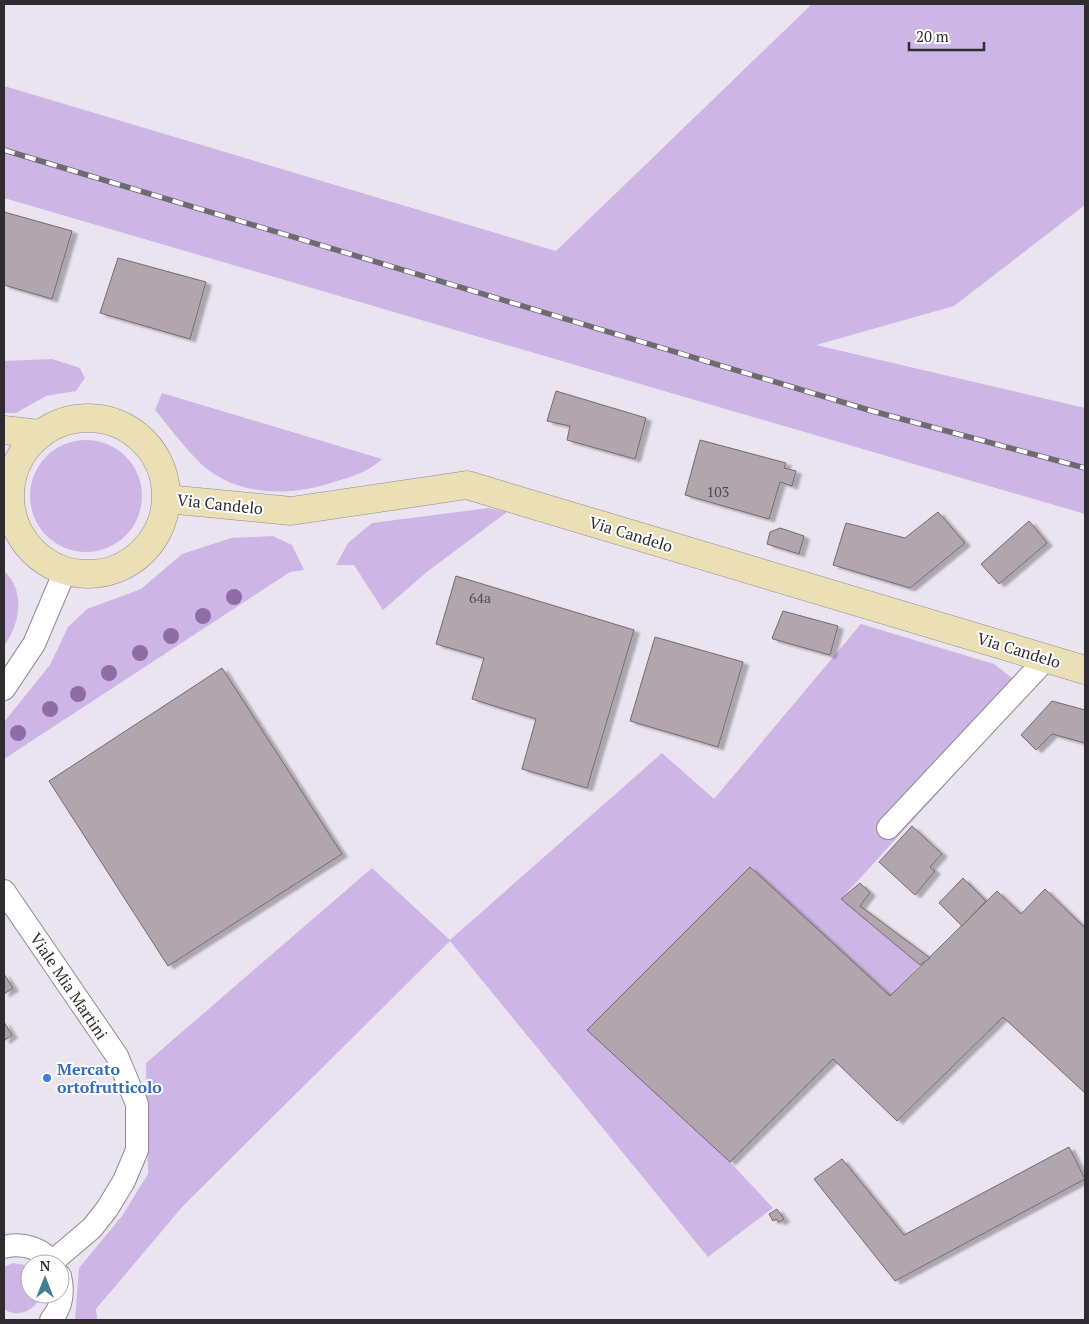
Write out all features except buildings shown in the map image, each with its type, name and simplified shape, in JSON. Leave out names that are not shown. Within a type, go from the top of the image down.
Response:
[{"type":"street","points":[[88,418],[112,422],[135,433],[152,451],[164,474],[167,499],[162,522],[151,544],[133,560],[112,571],[88,574],[64,571],[46,562],[30,548],[18,531],[8,509],[15,469],[25,450],[40,434],[62,422],[88,418]]},
{"type":"street","points":[[4,430],[40,434]]},
{"type":"street","name":"Via Candelo","points":[[167,499],[291,511],[467,485],[1085,670]]},
{"type":"street","points":[[4,689],[34,644],[64,571]]},
{"type":"street","points":[[888,828],[1047,658]]},
{"type":"street","name":"Viale Mia Martini","points":[[4,891],[117,1056],[137,1104],[137,1150],[124,1181],[107,1209],[67,1254]]},
{"type":"street","points":[[4,1247],[27,1246],[43,1254]]},
{"type":"street","points":[[51,1320],[60,1304]]},
{"type":"shaded area","points":[[808,4],[1085,4],[1085,205],[954,306],[816,345],[1085,408],[1085,514],[4,198],[4,86],[556,251],[810,6]]},
{"type":"shaded area","points":[[52,359],[80,368],[85,378],[76,391],[46,396],[16,413],[4,413],[4,361]]},
{"type":"shaded area","points":[[162,393],[382,459],[371,468],[358,474],[314,488],[280,492],[245,488],[214,474],[188,450],[155,410]]},
{"type":"shaded area","points":[[86,440],[107,444],[125,457],[138,475],[142,496],[138,517],[125,535],[107,548],[86,552],[65,548],[47,535],[34,517],[30,496],[34,475],[47,457],[65,444]]},
{"type":"shaded area","points":[[489,508],[507,512],[428,571],[383,610],[354,565],[336,565],[348,543],[372,523]]},
{"type":"shaded area","points":[[273,536],[292,545],[304,570],[290,572],[4,759],[4,722],[50,665],[68,627],[87,609],[141,589],[182,554],[231,538]]},
{"type":"shaded area","points":[[4,571],[16,588],[18,608],[14,628],[4,646]]},
{"type":"shaded area","points":[[861,624],[994,664],[1030,692],[841,899],[920,965],[890,996],[750,867],[588,1029],[730,1162],[773,1208],[708,1257],[450,941],[183,1206],[96,1309],[97,1320],[75,1320],[79,1268],[122,1216],[148,1174],[146,1063],[372,868],[450,940],[662,753],[714,799]]},
{"type":"shaded area","points":[[13,1263],[20,1264],[20,1304],[36,1304],[26,1311],[15,1313],[4,1309],[4,1267]]},
{"type":"railway","points":[[4,150],[872,411],[1085,468]]},
{"type":"place","name":"Mercato ortofrutticolo","points":[[47,1078]]}]
